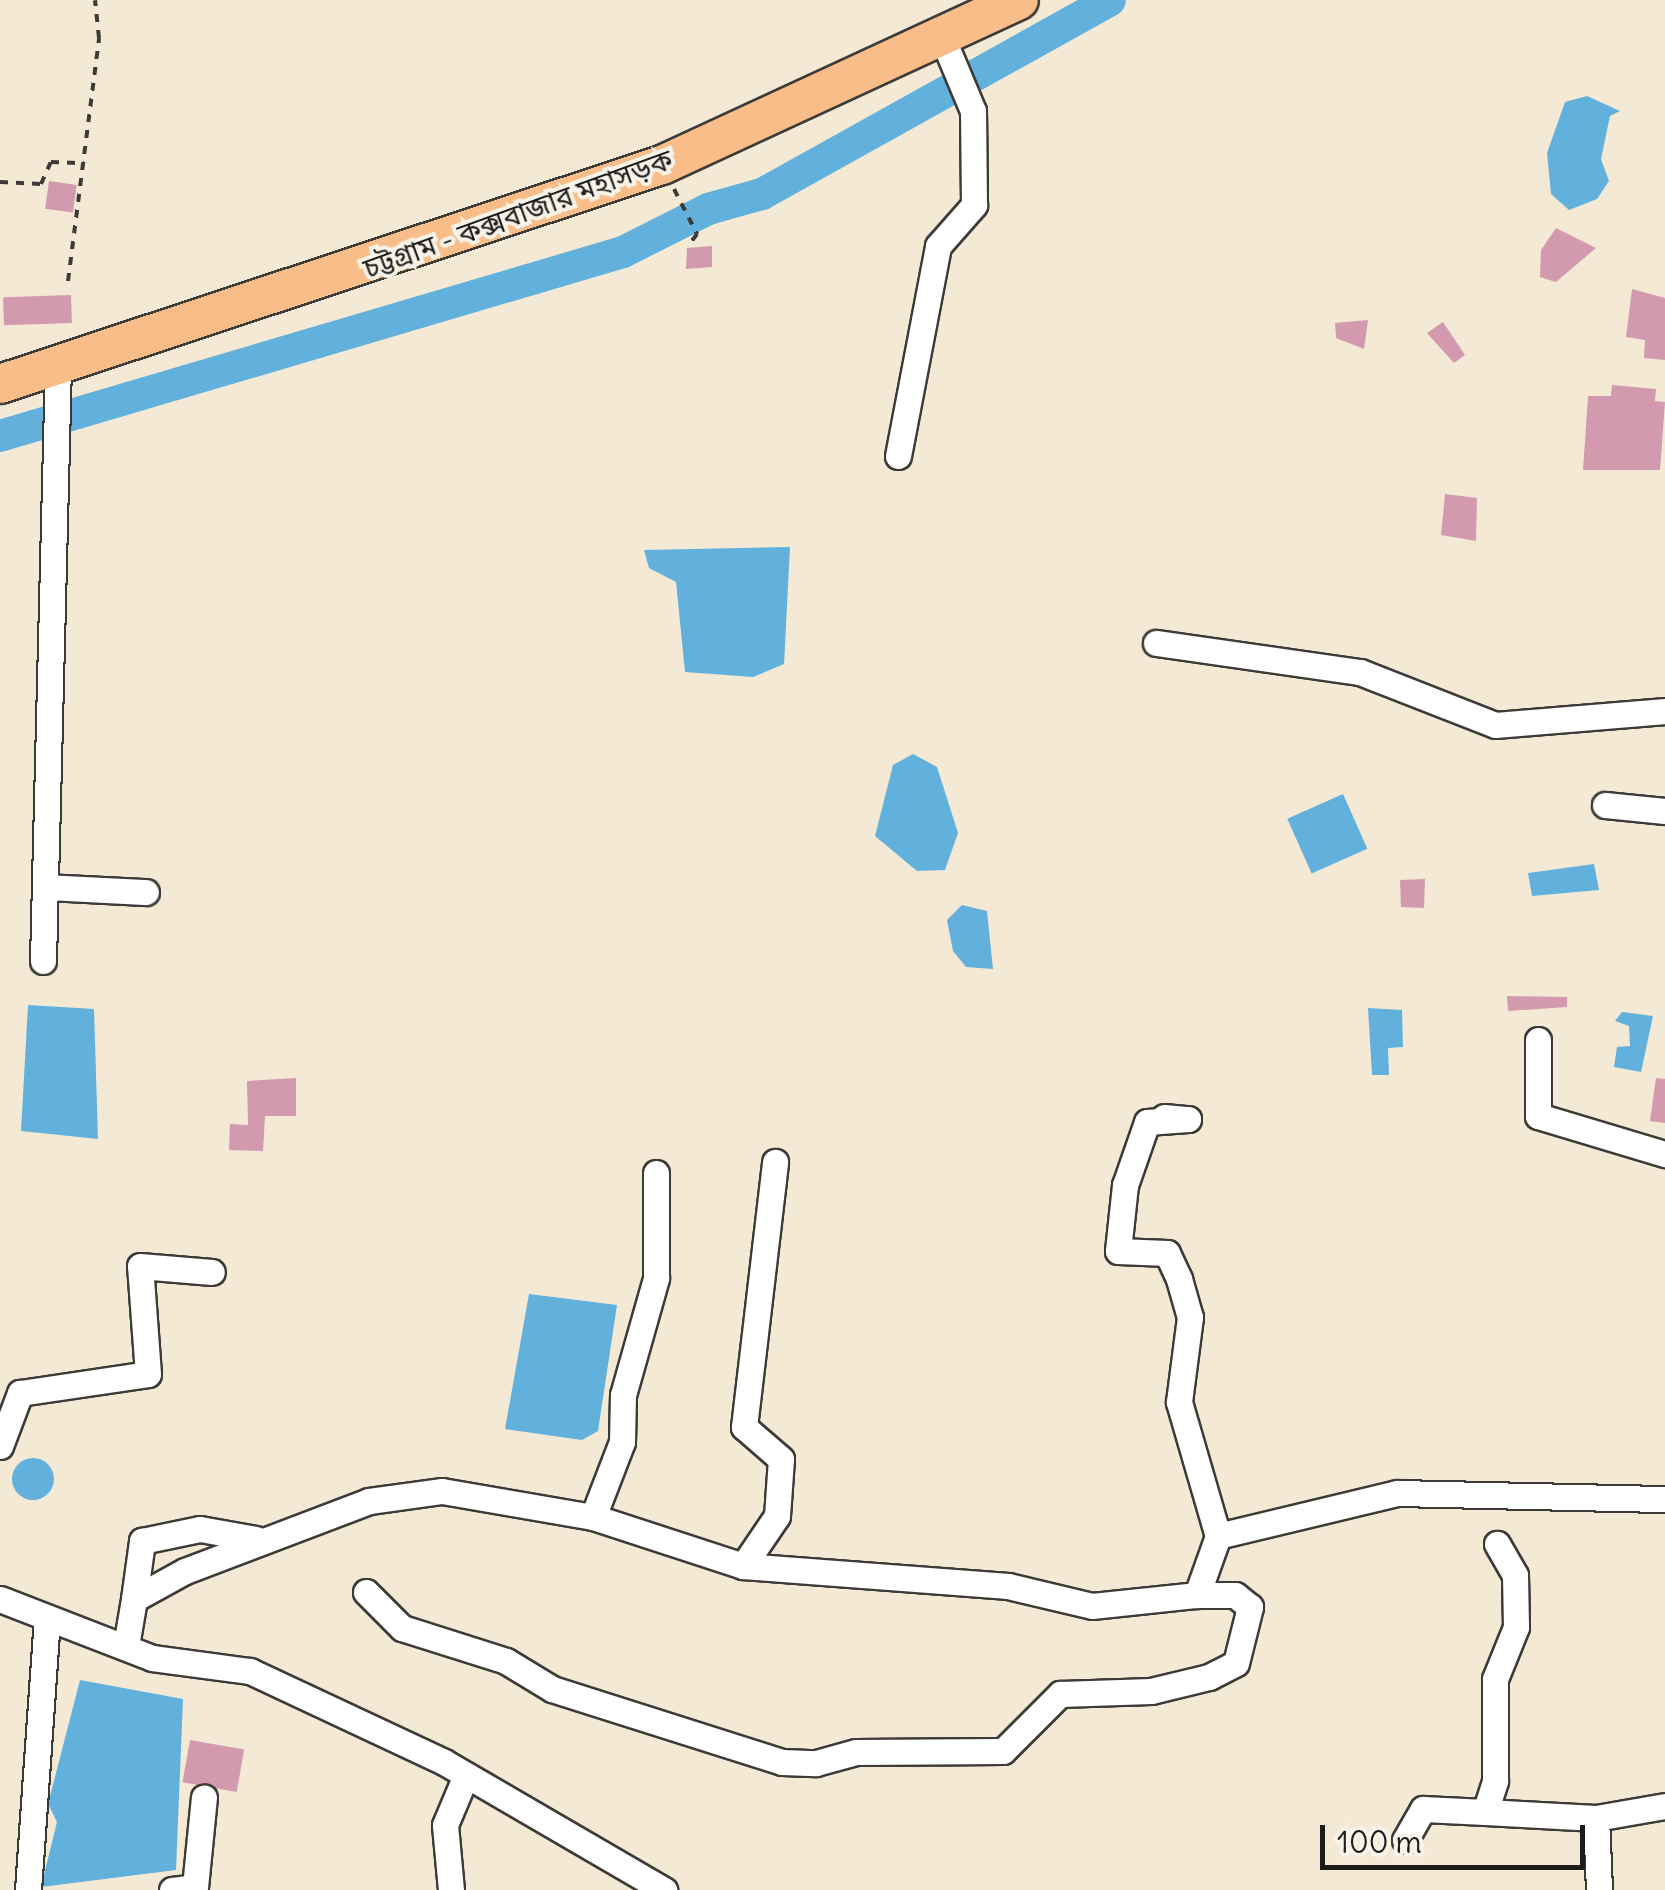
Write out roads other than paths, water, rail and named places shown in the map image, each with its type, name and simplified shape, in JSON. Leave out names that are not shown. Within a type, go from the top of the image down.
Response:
[{"type":"highway","name":"চট্টগ্রাম - কক্সবাজার মহাসড়ক","points":[[0,384],[662,165],[947,50],[1020,0]]},
{"type":"street","points":[[898,456],[936,251],[974,205],[966,95],[947,50]]},
{"type":"street","points":[[43,961],[58,366]]},
{"type":"street","points":[[1156,644],[1360,672],[1495,725],[1665,711]]},
{"type":"street","points":[[1605,805],[1665,810]]},
{"type":"street","points":[[46,887],[146,892]]},
{"type":"street","points":[[1538,1040],[1538,1116],[1665,1154]]},
{"type":"street","points":[[1164,1117],[1188,1120],[1147,1122],[1125,1185],[1118,1251],[1167,1253],[1190,1317],[1179,1402],[1218,1536],[1197,1596]]},
{"type":"street","points":[[743,1566],[777,1516],[781,1459],[744,1427],[776,1162]]},
{"type":"street","points":[[592,1517],[622,1442],[623,1395],[656,1278],[656,1172]]},
{"type":"street","points":[[0,1446],[20,1393],[148,1374],[140,1266],[212,1272]]},
{"type":"street","points":[[134,1599],[260,1539],[369,1501],[442,1490],[592,1517],[743,1566],[1008,1586],[1092,1606],[1235,1595],[1250,1608],[1236,1662],[1209,1677],[1150,1691],[1060,1694],[1036,1724],[987,1754],[856,1752],[816,1763],[782,1762],[552,1689],[506,1660],[402,1628],[366,1592]]},
{"type":"street","points":[[1218,1536],[1397,1493],[1665,1499]]},
{"type":"street","points":[[126,1646],[142,1541],[200,1529],[260,1539]]},
{"type":"street","points":[[1484,1812],[1495,1781],[1496,1679],[1516,1627],[1516,1574],[1496,1544]]},
{"type":"street","points":[[0,1599],[48,1620],[213,1672],[250,1671],[466,1776],[664,1890]]},
{"type":"street","points":[[28,1890],[48,1620]]},
{"type":"street","points":[[451,1890],[445,1825],[466,1776]]},
{"type":"street","points":[[172,1890],[195,1887],[204,1796]]},
{"type":"street","points":[[1405,1840],[1423,1808],[1596,1818],[1665,1806]]},
{"type":"street","points":[[1596,1818],[1599,1890]]},
{"type":"water","points":[[1587,96],[1620,111],[1610,116],[1601,159],[1609,181],[1597,199],[1569,210],[1551,194],[1547,153],[1565,102]]},
{"type":"water","points":[[790,547],[784,664],[753,677],[685,672],[676,582],[649,568],[644,550]]},
{"type":"water","points":[[913,754],[937,767],[958,833],[945,870],[917,871],[875,836],[893,765]]},
{"type":"water","points":[[1343,794],[1367,849],[1312,874],[1287,819]]},
{"type":"water","points":[[1594,864],[1599,890],[1532,896],[1528,873]]},
{"type":"water","points":[[962,905],[987,911],[993,969],[966,967],[953,951],[947,920]]},
{"type":"water","points":[[28,1005],[94,1009],[98,1139],[21,1131]]},
{"type":"water","points":[[1368,1008],[1402,1010],[1403,1047],[1388,1048],[1389,1075],[1372,1075]]},
{"type":"water","points":[[1622,1012],[1653,1016],[1641,1072],[1614,1067],[1617,1047],[1630,1046],[1629,1026],[1615,1021]]},
{"type":"water","points":[[529,1294],[617,1305],[598,1431],[582,1440],[505,1429]]},
{"type":"water","points":[[33,1458],[48,1464],[54,1479],[48,1494],[33,1500],[18,1494],[12,1479],[18,1464]]},
{"type":"water","points":[[80,1680],[183,1699],[176,1870],[41,1887],[57,1822],[48,1804]]},
{"type":"waterway","points":[[0,436],[623,252],[708,209],[762,194],[1110,0]]}]
